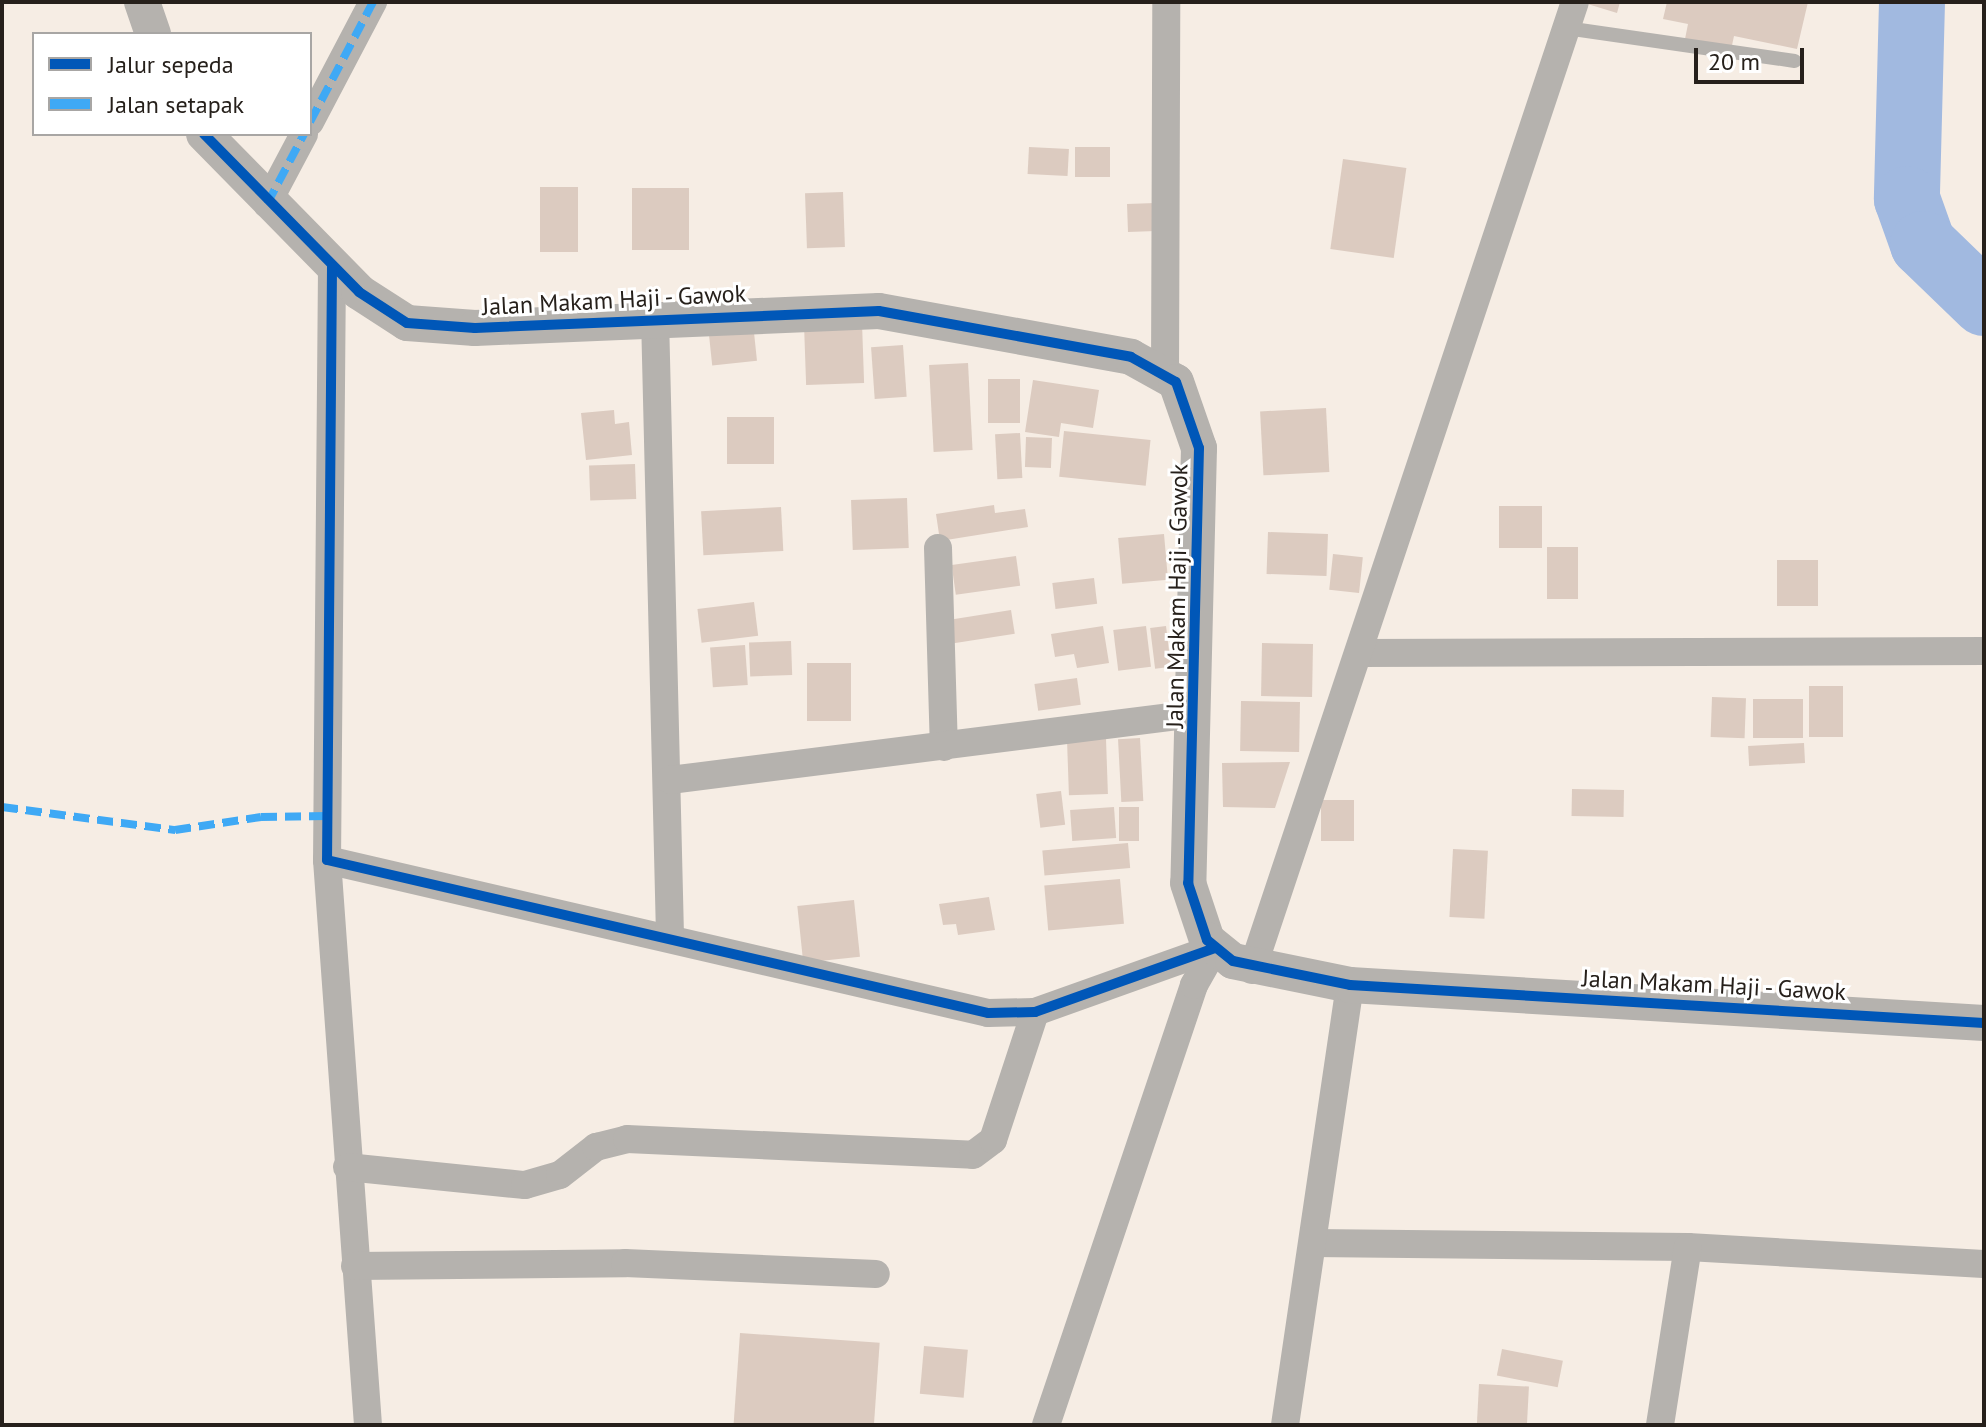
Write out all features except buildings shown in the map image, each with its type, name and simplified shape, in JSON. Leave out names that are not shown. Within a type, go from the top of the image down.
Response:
[{"type":"street","points":[[142,2],[152,32]]},
{"type":"street","points":[[312,118],[373,2]]},
{"type":"street","points":[[1165,374],[1166,2]]},
{"type":"street","points":[[1252,970],[1571,15]]},
{"type":"street","name":"Jalan Makam Haji - Gawok","points":[[206,136],[267,204],[377,308],[440,329],[655,317],[879,311],[1131,357],[1165,374],[1184,392],[1199,448],[1195,714],[1188,883],[1215,948],[1252,970],[1350,985],[1984,1023]]},
{"type":"street","points":[[267,204],[303,136]]},
{"type":"street","points":[[332,267],[327,860],[368,1425]]},
{"type":"street","points":[[655,317],[670,780],[670,935]]},
{"type":"street","points":[[938,548],[944,747]]},
{"type":"street","points":[[1360,653],[1984,651]]},
{"type":"street","points":[[670,780],[1195,714]]},
{"type":"street","points":[[327,860],[670,935],[933,1004],[1035,1012],[1215,948]]},
{"type":"street","points":[[1046,1425],[1194,985],[1215,948]]},
{"type":"street","points":[[1285,1425],[1350,985]]},
{"type":"street","points":[[347,1167],[525,1185],[560,1175],[596,1147],[627,1139],[973,1155],[993,1140],[1035,1012]]},
{"type":"street","points":[[1313,1243],[1688,1247],[1984,1264]]},
{"type":"street","points":[[1660,1425],[1688,1247]]},
{"type":"street","points":[[355,1266],[625,1263],[876,1274]]},
{"type":"lane","points":[[1571,15],[1795,61]]},
{"type":"waterway","points":[[1912,2],[1907,199],[1923,244],[1984,303]]},
{"type":"marked path","points":[[312,118],[373,2]]},
{"type":"marked path","points":[[267,204],[303,136]]},
{"type":"marked path","points":[[2,807],[175,830],[261,817],[328,816]]},
{"type":"cycle path","points":[[206,136],[359,292],[407,323],[475,328],[879,311],[1131,357],[1176,382],[1199,448],[1188,883],[1207,940],[1233,961],[1350,985],[1984,1023]]},
{"type":"cycle path","points":[[332,267],[327,860],[988,1013],[1035,1012],[1215,948]]}]
